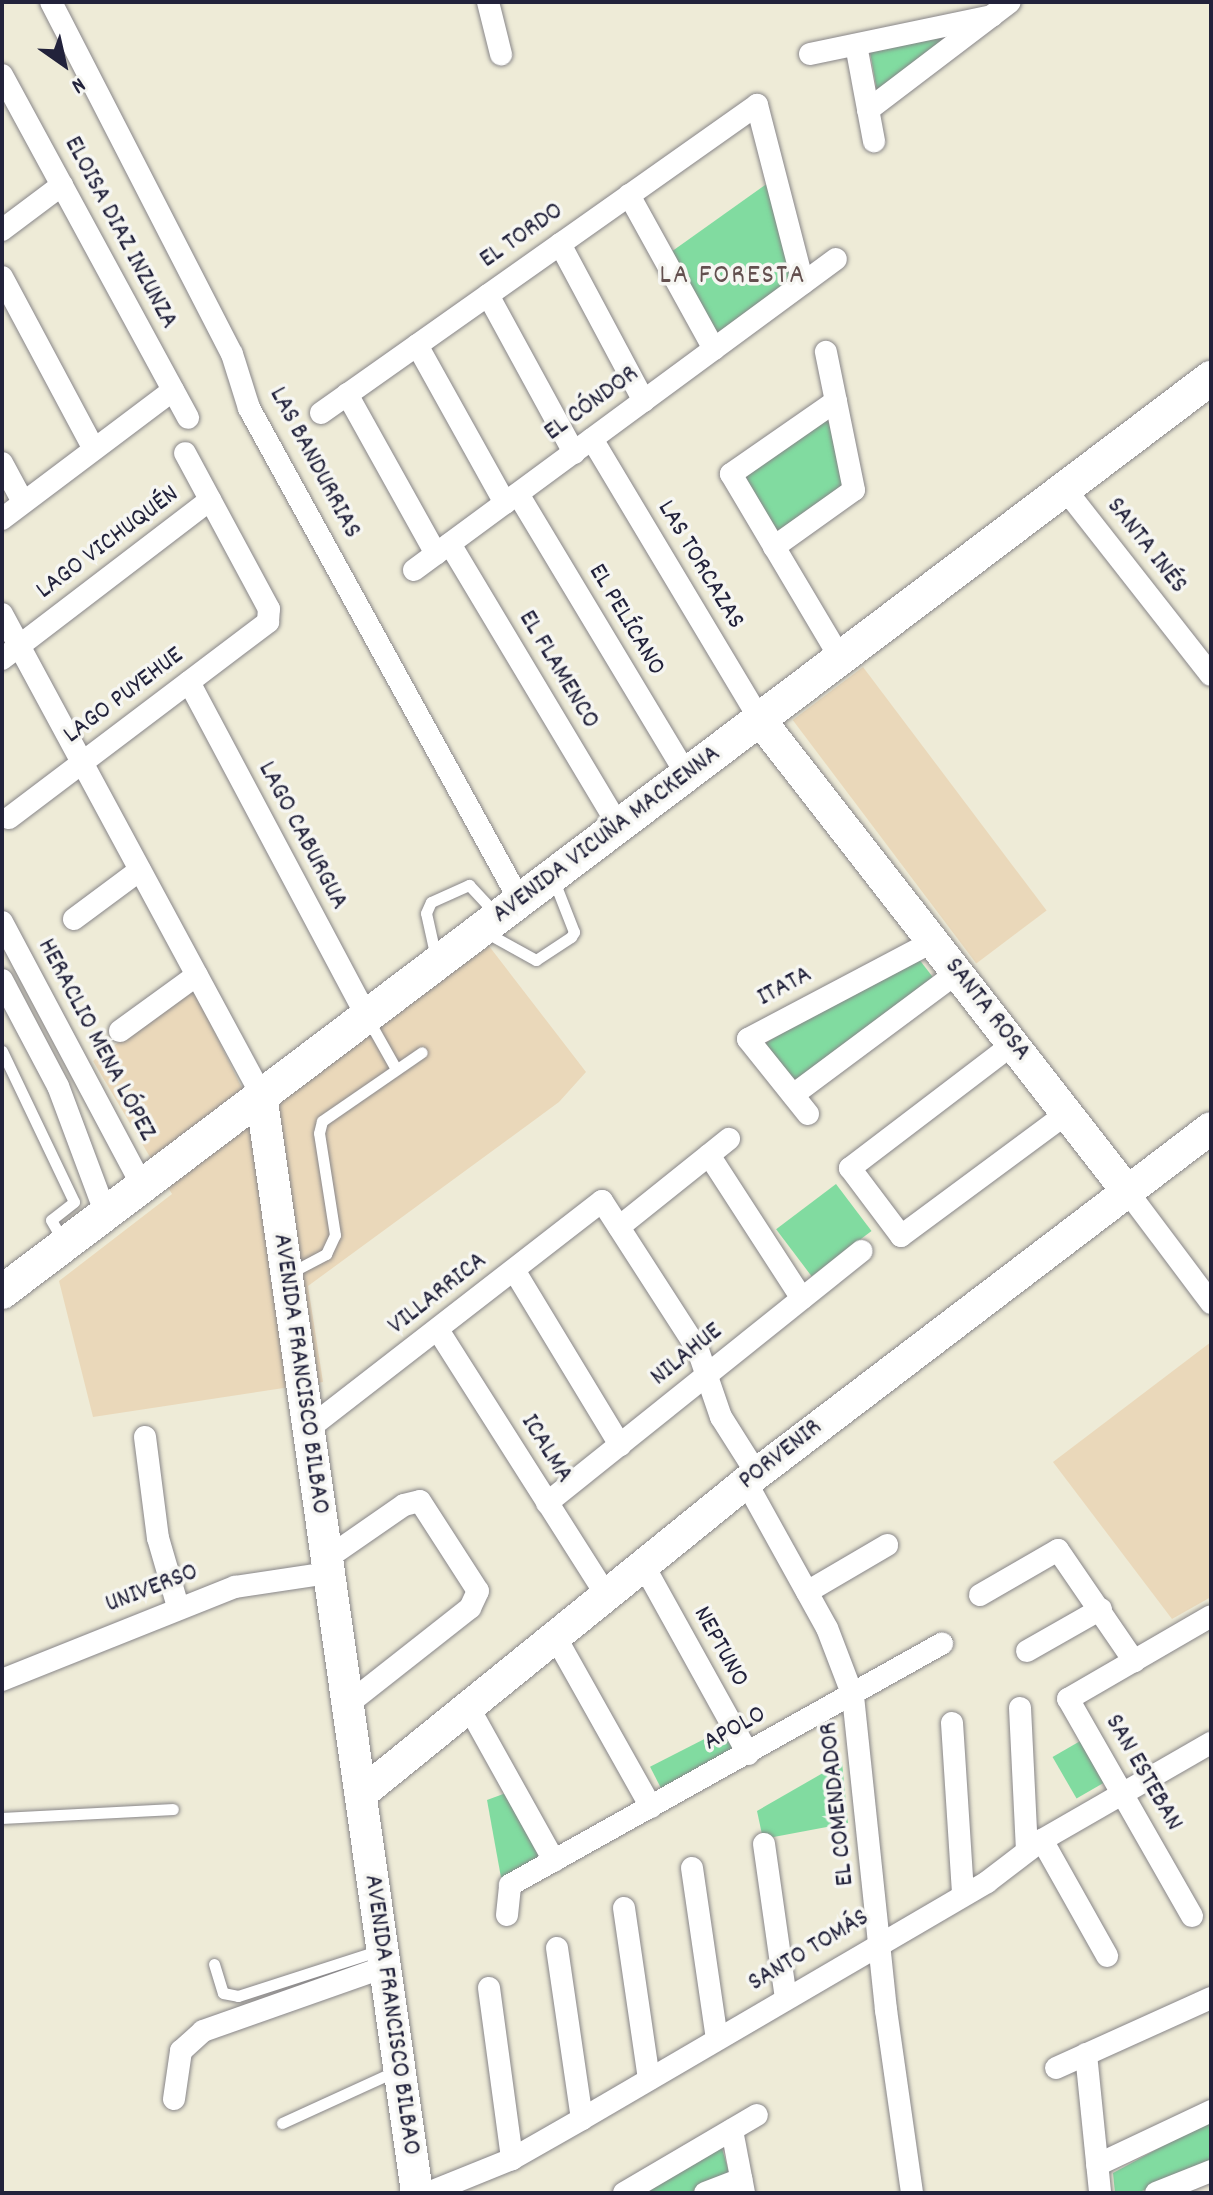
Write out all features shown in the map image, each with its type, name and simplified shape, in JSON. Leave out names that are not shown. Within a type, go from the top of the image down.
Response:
[{"type":"main road","name":"AVENIDA VICUÑA MACKENNA","points":[[2,1292],[1211,378]]},
{"type":"street","name":"LAS BANDURRIAS","points":[[51,2],[232,354],[249,408],[500,916]]},
{"type":"street","points":[[488,2],[501,54]]},
{"type":"street","points":[[810,54],[1001,9]]},
{"type":"street","points":[[868,110],[1001,9]]},
{"type":"street","points":[[856,45],[874,141]]},
{"type":"street","name":"ELOISA DIAZ INZUNZA","points":[[2,75],[188,418]]},
{"type":"street","name":"EL TORDO","points":[[321,413],[757,105],[803,283]]},
{"type":"street","points":[[2,230],[62,185]]},
{"type":"street","points":[[629,195],[714,349]]},
{"type":"street","points":[[560,244],[644,401]]},
{"type":"street","name":"EL CÓNDOR","points":[[414,570],[836,259]]},
{"type":"street","points":[[2,277],[94,449]]},
{"type":"street","points":[[488,295],[574,453]]},
{"type":"street","name":"EL PELÍCANO","points":[[417,345],[686,774]]},
{"type":"street","points":[[774,547],[854,490],[826,352]]},
{"type":"street","points":[[2,519],[173,390]]},
{"type":"street","name":"EL FLAMENCO","points":[[347,394],[619,826]]},
{"type":"street","points":[[836,401],[731,474],[841,659]]},
{"type":"street","name":"LAS TORCAZAS","points":[[592,439],[760,720]]},
{"type":"street","points":[[185,453],[210,500]]},
{"type":"street","points":[[2,463],[23,502]]},
{"type":"street","name":"SANTA INÉS","points":[[1065,489],[1211,675]]},
{"type":"street","name":"LAGO PUYEHUE","points":[[9,818],[270,618],[210,500]]},
{"type":"street","name":"LAGO VICHUQUÉN","points":[[11,653],[210,500]]},
{"type":"street","name":"AVENIDA FRANCISCO BILBAO","points":[[2,614],[11,653],[82,763],[261,1094],[361,1794],[381,1959],[417,2193]]},
{"type":"street","name":"LAGO CABURGUA","points":[[189,682],[366,1015]]},
{"type":"street","name":"SANTA ROSA","points":[[760,720],[958,972],[1211,1303]]},
{"type":"street","points":[[74,919],[140,870]]},
{"type":"street","name":"HERACLIO MENA LÓPEZ","points":[[2,922],[142,1185]]},
{"type":"street","name":"ITATA","points":[[808,1114],[748,1039],[934,941]]},
{"type":"street","points":[[793,1095],[958,972]]},
{"type":"street","points":[[120,1031],[197,975]]},
{"type":"street","name":"HERACLIO MENA LÓPEZ","points":[[5,992],[58,1086],[76,1142],[105,1212]]},
{"type":"street","points":[[1013,1044],[850,1168],[901,1236],[1067,1113]]},
{"type":"street","points":[[76,1142],[98,1145],[106,1138],[108,1122]]},
{"type":"street","name":"PORVENIR","points":[[361,1794],[751,1478],[1211,1128]]},
{"type":"street","points":[[619,1227],[729,1139]]},
{"type":"street","points":[[709,1155],[802,1299]]},
{"type":"street","name":"EL COMENDADOR","points":[[602,1201],[698,1350],[727,1429],[838,1649],[853,1696],[912,2193]]},
{"type":"street","name":"VILLARRICA","points":[[308,1429],[602,1201]]},
{"type":"street","name":"NILAHUE","points":[[547,1503],[862,1251]]},
{"type":"street","points":[[514,1270],[620,1445]]},
{"type":"street","name":"ICALMA","points":[[438,1330],[607,1596]]},
{"type":"street","points":[[145,1437],[159,1546],[178,1607]]},
{"type":"street","points":[[327,1566],[404,1505],[420,1501],[478,1591],[470,1608],[348,1704]]},
{"type":"street","points":[[807,1592],[887,1545]]},
{"type":"street","points":[[980,1595],[1058,1550],[1134,1661],[1211,1616]]},
{"type":"street","name":"UNIVERSO","points":[[2,1680],[178,1607],[250,1584],[327,1566]]},
{"type":"street","name":"NEPTUNO","points":[[644,1566],[748,1754]]},
{"type":"street","points":[[1027,1651],[1101,1609]]},
{"type":"street","points":[[556,1638],[651,1807]]},
{"type":"street","name":"APOLO","points":[[507,1915],[510,1885],[942,1644]]},
{"type":"street","name":"SAN ESTEBAN","points":[[1134,1661],[1068,1699],[1192,1916]]},
{"type":"street","points":[[469,1708],[554,1861]]},
{"type":"street","points":[[1020,1708],[1035,1845],[1107,1956]]},
{"type":"street","points":[[952,1723],[963,1895]]},
{"type":"street","name":"SANTO TOMÁS","points":[[428,2193],[512,2159],[963,1895],[1035,1845],[1121,1792],[1208,1752]]},
{"type":"street","points":[[764,1844],[786,1998]]},
{"type":"street","points":[[692,1868],[717,2039]]},
{"type":"street","points":[[624,1908],[649,2079]]},
{"type":"street","points":[[557,1948],[582,2119]]},
{"type":"street","points":[[174,2099],[181,2051],[203,2031],[381,1959]]},
{"type":"street","points":[[489,1988],[512,2159]]},
{"type":"street","points":[[1056,2068],[1211,1998]]},
{"type":"street","points":[[1086,2054],[1100,2193]]},
{"type":"street","points":[[1097,2165],[1211,2111]]},
{"type":"street","points":[[624,2193],[757,2115]]},
{"type":"street","points":[[705,2193],[742,2186],[732,2130]]},
{"type":"street","points":[[1156,2193],[1211,2171]]},
{"type":"lane","points":[[437,962],[426,913],[431,902],[469,885],[542,959],[574,932],[552,877]]},
{"type":"lane","points":[[366,1015],[396,1069]]},
{"type":"lane","points":[[2,1051],[74,1202],[51,1220],[65,1244]]},
{"type":"lane","points":[[286,1275],[326,1254],[335,1235],[319,1133],[322,1121],[422,1052]]},
{"type":"lane","points":[[2,1818],[173,1809]]},
{"type":"lane","points":[[214,1964],[223,1993],[238,1996],[381,1959]]},
{"type":"lane","points":[[282,2123],[399,2069]]},
{"type":"shaded area","points":[[863,667],[1047,911],[976,964],[793,720]]},
{"type":"shaded area","points":[[489,946],[586,1072],[559,1102],[308,1286],[323,1382],[93,1417],[59,1281],[172,1194],[93,1061],[193,988],[255,1115]]},
{"type":"shaded area","points":[[1211,1342],[1211,1597],[1172,1619],[1053,1462]]},
{"type":"green space","points":[[952,35],[877,91],[870,52]]},
{"type":"green space","points":[[768,183],[794,278],[716,334],[671,252]]},
{"type":"green space","points":[[827,415],[844,486],[777,533],[742,476]]},
{"type":"green space","points":[[915,954],[935,980],[793,1082],[764,1044]]},
{"type":"green space","points":[[836,1184],[872,1231],[812,1276],[776,1229]]},
{"type":"green space","points":[[724,1729],[735,1751],[661,1789],[650,1767]]},
{"type":"green space","points":[[1082,1740],[1106,1782],[1077,1799],[1053,1757]]},
{"type":"green space","points":[[842,1762],[848,1823],[763,1839],[757,1811]]},
{"type":"green space","points":[[506,1793],[548,1864],[502,1883],[487,1800]]},
{"type":"green space","points":[[1211,2120],[1211,2163],[1137,2193],[1115,2193],[1113,2173]]},
{"type":"green space","points":[[721,2145],[730,2176],[688,2193],[641,2193]]},
{"type":"district","name":"LA FORESTA","points":[[733,277]]}]
